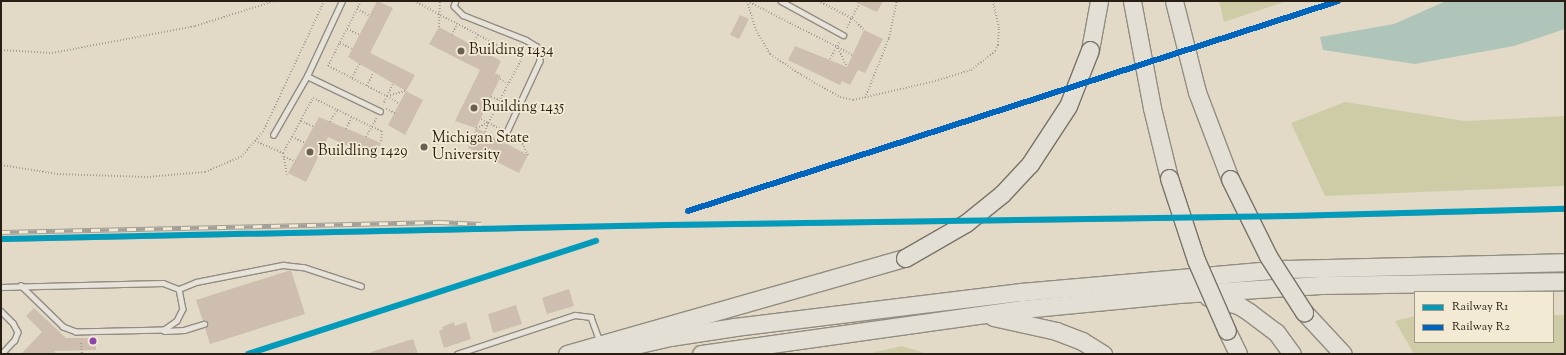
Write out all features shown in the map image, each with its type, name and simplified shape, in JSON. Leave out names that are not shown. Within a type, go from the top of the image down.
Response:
[{"type":"highway","points":[[598,349],[868,270],[904,258],[966,223],[992,202],[1030,164],[1068,106],[1090,50],[1099,1]]},
{"type":"highway","points":[[1132,1],[1148,85],[1169,178],[1196,260],[1238,354]]},
{"type":"highway","points":[[1174,1],[1192,78],[1212,138],[1230,179],[1265,250],[1304,312],[1333,354]]},
{"type":"highway","points":[[568,354],[735,327],[1021,292],[1286,270],[1565,262]]},
{"type":"highway","points":[[701,354],[1023,309],[1178,294],[1320,285],[1565,281]]},
{"type":"highway","points":[[1021,292],[1023,309]]},
{"type":"highway","points":[[1178,294],[1209,297],[1238,305],[1276,332],[1292,354]]},
{"type":"highway","points":[[1304,312],[1343,354]]},
{"type":"highway","points":[[983,315],[1056,331],[1082,341],[1103,354]]},
{"type":"lane","points":[[273,135],[307,76],[342,1]]},
{"type":"lane","points":[[456,1],[454,6],[463,15],[526,40],[536,46],[540,52],[540,61],[507,132]]},
{"type":"lane","points":[[782,1],[843,35]]},
{"type":"lane","points":[[307,76],[380,110]]},
{"type":"lane","points":[[1,287],[163,283],[179,289],[196,282],[283,265],[303,267],[361,286]]},
{"type":"lane","points":[[21,286],[69,331],[184,330],[204,324]]},
{"type":"lane","points":[[155,331],[171,326],[180,316],[184,302],[179,289]]},
{"type":"lane","points":[[1,311],[14,323],[18,332],[15,340],[2,354]]},
{"type":"lane","points":[[457,354],[575,315],[591,317],[598,349]]},
{"type":"path","points":[[1,50],[52,53],[195,26],[275,1]]},
{"type":"path","points":[[1,165],[57,174],[147,177],[205,172],[241,157],[263,132],[324,1]]},
{"type":"path","points":[[414,1],[522,58],[488,123],[485,132]]},
{"type":"path","points":[[439,27],[440,1]]},
{"type":"path","points":[[747,1],[838,46],[853,55]]},
{"type":"path","points":[[747,1],[756,30],[770,54],[801,75],[840,97],[865,98],[971,70],[995,51],[999,41],[999,28],[993,1]]},
{"type":"path","points":[[818,1],[852,18],[864,30]]},
{"type":"path","points":[[865,98],[889,38],[897,1]]},
{"type":"path","points":[[830,59],[859,4]]},
{"type":"path","points":[[357,9],[370,16]]},
{"type":"path","points":[[452,35],[457,24]]},
{"type":"path","points":[[347,29],[360,35]]},
{"type":"path","points":[[472,46],[478,35]]},
{"type":"path","points":[[340,43],[352,49]]},
{"type":"path","points":[[490,55],[495,44]]},
{"type":"path","points":[[838,46],[847,67]]},
{"type":"path","points":[[352,78],[360,63]]},
{"type":"path","points":[[367,86],[373,73]]},
{"type":"path","points":[[500,79],[508,84]]},
{"type":"path","points":[[387,96],[393,84]]},
{"type":"path","points":[[387,96],[406,91]]},
{"type":"path","points":[[387,96],[400,104]]},
{"type":"path","points":[[491,97],[500,100]]},
{"type":"path","points":[[330,122],[337,110]]},
{"type":"path","points":[[346,129],[352,118]]},
{"type":"path","points":[[481,119],[520,138],[528,154]]},
{"type":"path","points":[[301,121],[314,127]]},
{"type":"path","points":[[476,128],[488,123]]},
{"type":"path","points":[[366,137],[372,127],[382,131],[382,143]]},
{"type":"path","points":[[292,137],[305,143]]},
{"type":"path","points":[[283,153],[287,175]]},
{"type":"path","points":[[284,158],[295,161]]},
{"type":"path","points":[[81,343],[82,354]]},
{"type":"shaded area","points":[[1219,1],[1287,1],[1224,22]]},
{"type":"shaded area","points":[[1446,1],[1565,1],[1565,29],[1514,46],[1415,64],[1323,50],[1320,37],[1394,24]]},
{"type":"shaded area","points":[[1345,102],[1465,121],[1565,116],[1565,186],[1325,196],[1291,123]]},
{"type":"shaded area","points":[[1554,315],[1565,315],[1565,354],[1414,354],[1395,321],[1414,316],[1414,343],[1554,343]]},
{"type":"shaded area","points":[[902,346],[928,354],[867,354]]},
{"type":"building","points":[[377,1],[393,8],[370,53],[415,75],[406,91],[348,57]]},
{"type":"building","points":[[853,1],[883,1],[877,12]]},
{"type":"building","points":[[740,15],[749,19],[739,39],[730,35]]},
{"type":"building","points":[[439,27],[501,61],[495,73],[501,76],[476,128],[455,121],[480,70],[429,44]]},
{"type":"building","points":[[864,30],[883,39],[865,73],[858,70],[850,85],[842,81],[840,85],[788,60],[795,46],[847,67]]},
{"type":"building","points":[[406,91],[423,100],[405,135],[388,125]]},
{"type":"building","points":[[319,117],[381,143],[374,158],[328,137],[306,182],[288,173]]},
{"type":"building","points":[[476,128],[528,155],[519,173],[468,148]]},
{"type":"building","points":[[291,270],[305,314],[210,344],[205,328],[207,323],[203,321],[196,300]]},
{"type":"building","points":[[569,289],[574,306],[547,314],[542,298]]},
{"type":"building","points":[[516,305],[522,324],[493,333],[488,314]]},
{"type":"building","points":[[34,308],[66,338],[96,338],[96,350],[54,351],[57,354],[21,354],[42,332],[26,316]]},
{"type":"building","points":[[454,322],[455,326],[466,322],[471,339],[444,348],[439,331],[443,329],[442,327]]},
{"type":"building","points":[[413,339],[418,354],[371,354],[371,352]]},
{"type":"railway","points":[[1,239],[666,225],[1289,216],[1565,209]]},
{"type":"railway","points":[[1,232],[440,222],[481,224]]},
{"type":"rail line","name":"R2","points":[[688,211],[1338,1]]},
{"type":"rail line","name":"R1","points":[[1,239],[666,225],[1289,216],[1565,209]]},
{"type":"rail line","name":"R1","points":[[248,354],[596,241]]},
{"type":"place","name":"Building 1434","points":[[461,51]]},
{"type":"place","name":"Building 1435","points":[[474,108]]},
{"type":"place","name":"Michigan State University","points":[[424,147]]},
{"type":"place","name":"Buildling 1429","points":[[310,152]]}]
